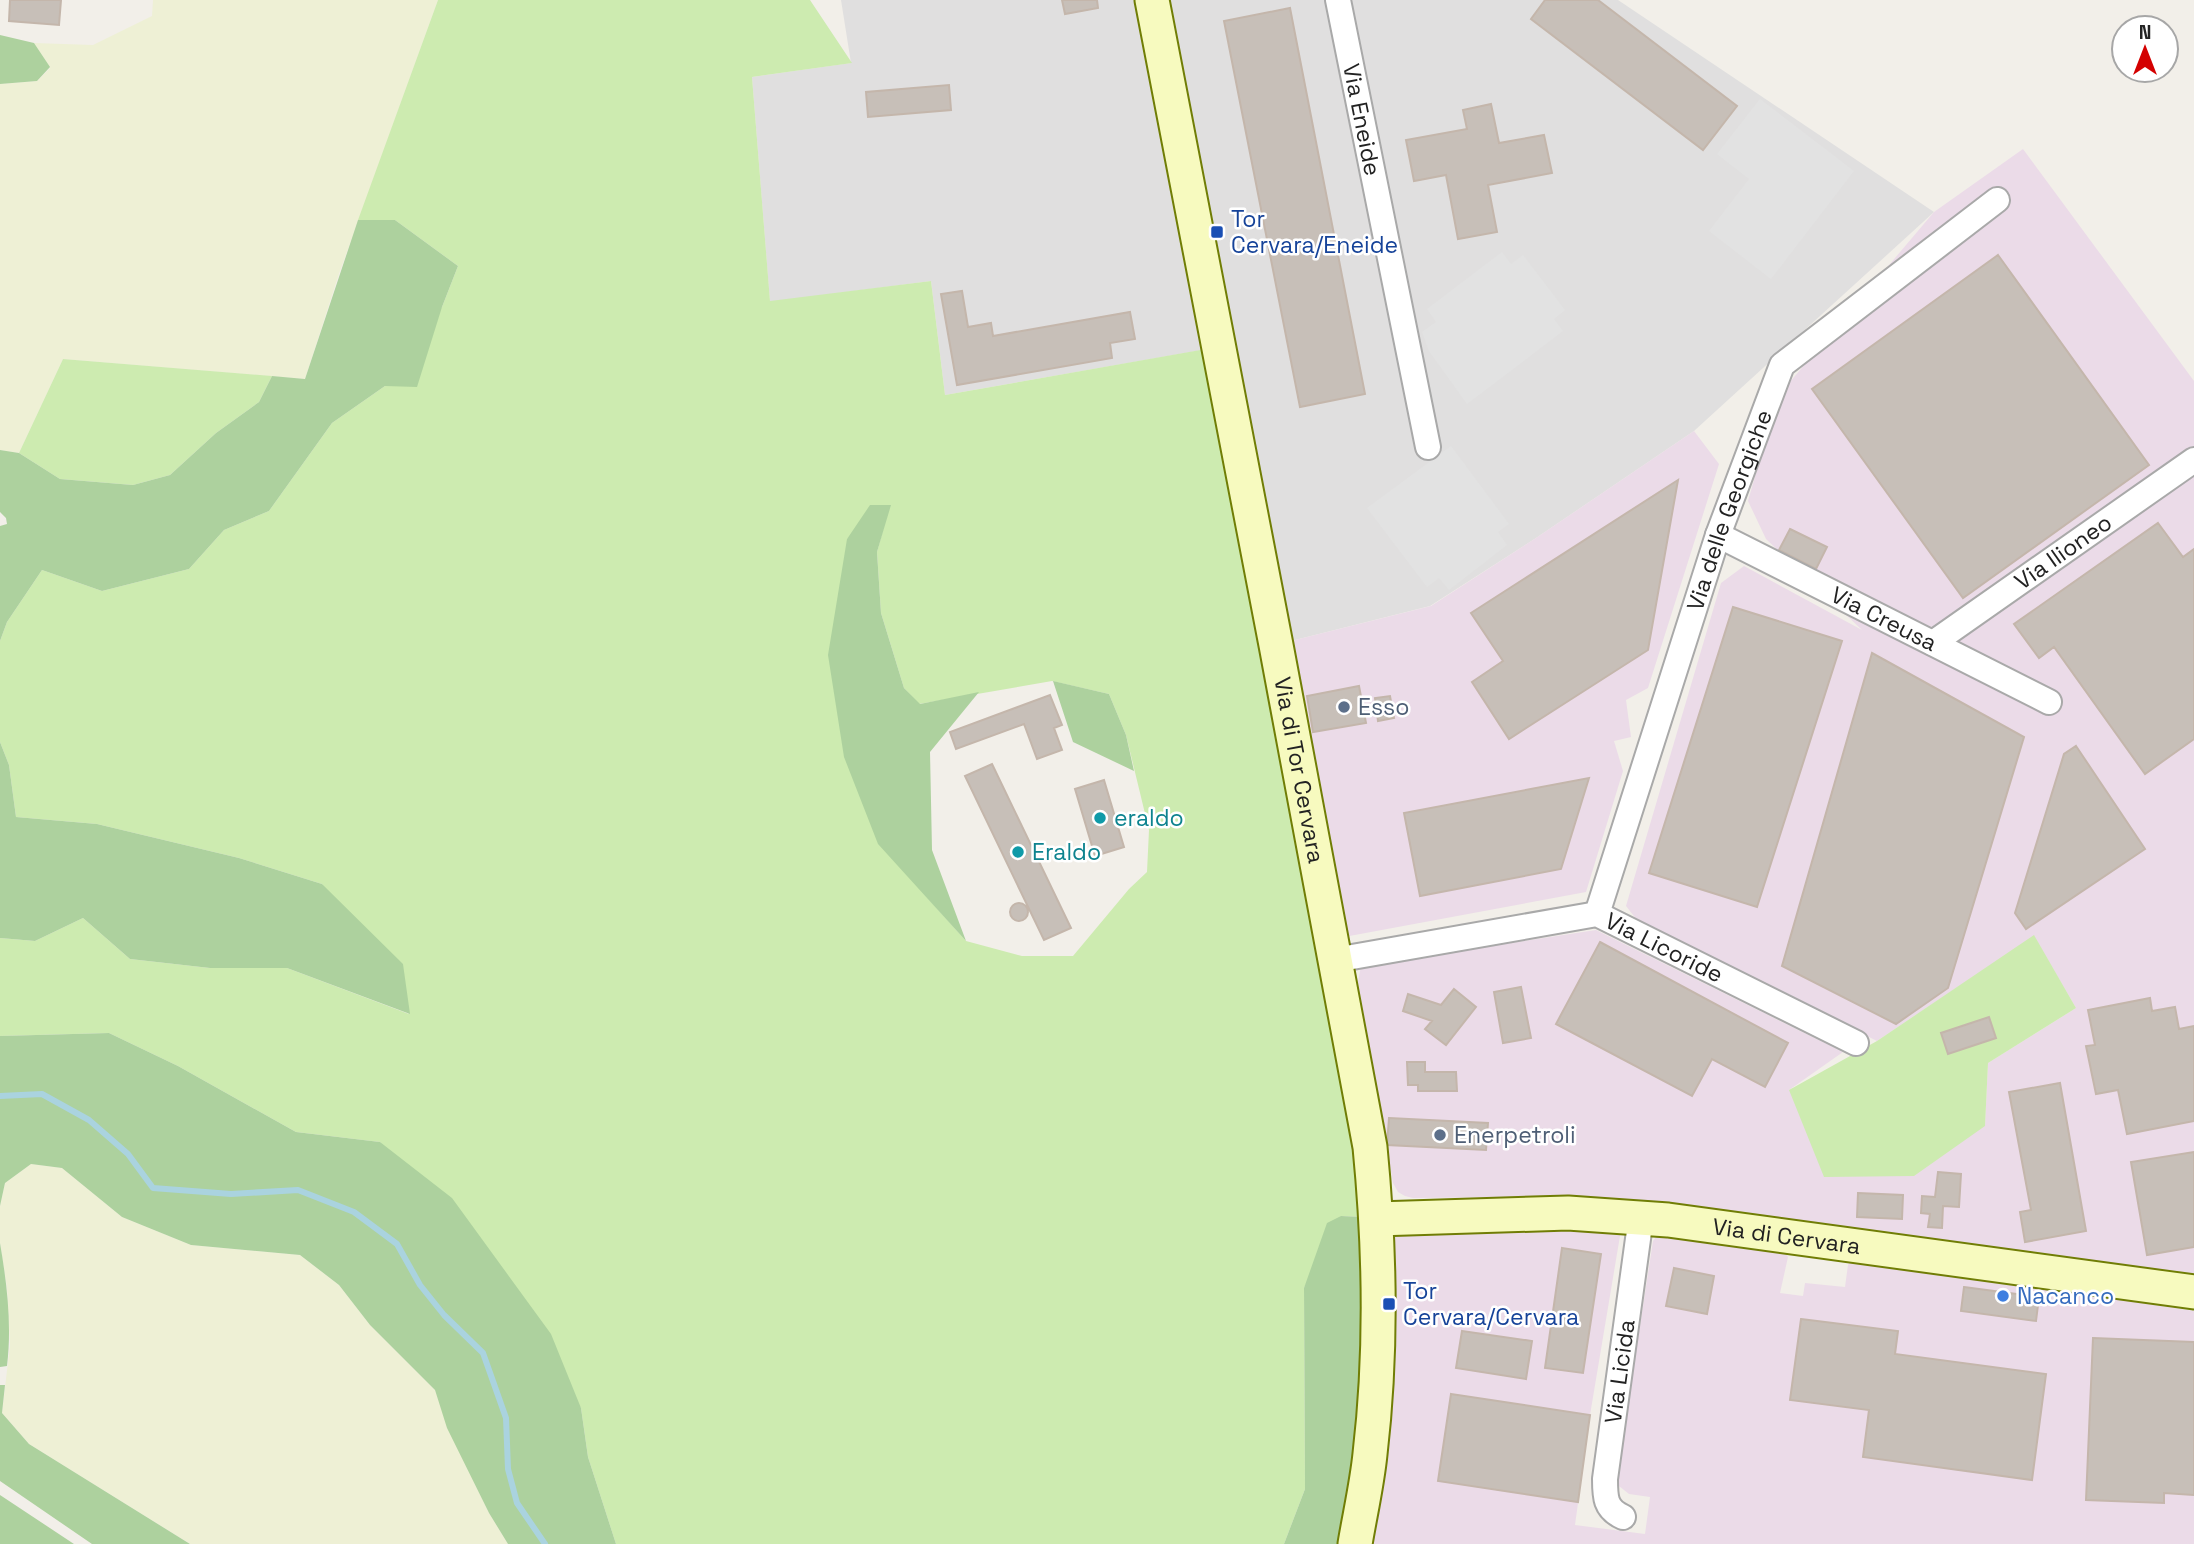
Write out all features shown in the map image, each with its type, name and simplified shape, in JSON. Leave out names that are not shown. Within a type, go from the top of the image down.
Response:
[{"type":"street","name":"Via di Tor Cervara","points":[[1152,0],[1370,1147],[1377,1219],[1376,1388],[1370,1456],[1355,1544]]},
{"type":"street","name":"Via Eneide","points":[[1338,0],[1428,447]]},
{"type":"street","name":"Via delle Georgiche","points":[[1597,914],[1718,535],[1782,365],[1997,200]]},
{"type":"street","name":"Via Ilioneo","points":[[1933,643],[2194,460]]},
{"type":"street","name":"Via Creusa","points":[[1718,535],[2049,702]]},
{"type":"street","name":"Via Licoride","points":[[1335,960],[1597,914],[1856,1043]]},
{"type":"street","name":"Via di Cervara","points":[[1377,1219],[1568,1213],[1640,1217],[2194,1292]]},
{"type":"street","name":"Via Licida","points":[[1623,1517],[1613,1513],[1606,1501],[1605,1479],[1640,1217]]},
{"type":"shaded area","points":[[841,0],[1618,0],[1934,212],[1694,431],[1536,538],[1430,606],[1287,642],[1231,345],[945,395],[931,281],[770,302],[752,77],[851,63]]},
{"type":"shaded area","points":[[1760,99],[1854,171],[1771,279],[1709,231],[1749,179],[1717,154]]},
{"type":"shaded area","points":[[2023,149],[2194,381],[2194,1278],[1977,1249],[1744,1213],[1649,1202],[1513,1197],[1413,1198],[1398,1192],[1393,1183],[1358,982],[1361,966],[1596,930],[1843,1052],[1789,1090],[1985,1126],[1988,1063],[2076,1008],[2034,936],[1877,1041],[1637,920],[1626,906],[1721,583],[1744,566],[1862,630],[1766,539],[1748,501],[1778,396],[1934,212]]},
{"type":"shaded area","points":[[1502,252],[1511,264],[1523,255],[1565,310],[1554,319],[1563,331],[1467,404],[1429,351],[1422,332],[1436,322],[1427,309]]},
{"type":"shaded area","points":[[1694,431],[1719,464],[1648,688],[1626,700],[1631,737],[1614,741],[1623,771],[1586,892],[1344,937],[1287,642],[1431,606]]},
{"type":"shaded area","points":[[1451,446],[1509,524],[1498,532],[1507,545],[1449,590],[1439,578],[1427,587],[1367,508]]},
{"type":"shaded area","points":[[1565,1226],[1621,1230],[1590,1415],[1575,1525],[1645,1534],[1650,1497],[1629,1494],[1619,1486],[1618,1469],[1653,1241],[1662,1229],[1783,1249],[1788,1257],[1780,1293],[1803,1296],[1805,1283],[1845,1287],[1848,1265],[1852,1259],[2194,1311],[2194,1544],[1366,1544],[1388,1383],[1393,1237],[1399,1231]]},
{"type":"green space","points":[[153,0],[438,0],[339,274],[305,379],[63,359],[19,453],[0,450],[0,84],[37,81],[50,68],[34,43],[93,45],[152,16]]},
{"type":"green space","points":[[438,0],[810,0],[852,63],[752,77],[770,301],[931,281],[945,395],[1206,349],[1350,1089],[1364,1217],[1341,1216],[1304,1288],[1305,1489],[1284,1544],[616,1544],[588,1457],[581,1408],[380,1142],[296,1132],[178,1066],[109,1033],[0,1036],[0,938],[35,941],[83,918],[130,959],[210,968],[287,968],[409,1014],[322,884],[239,858],[97,824],[16,817],[9,765],[0,742],[0,641],[7,622],[42,570],[102,591],[189,569],[224,530],[269,511],[332,423],[385,386],[442,307],[458,266],[395,220],[358,220]],"holes":[[[890,505],[877,552],[881,613],[904,688],[919,704],[1052,681],[1109,694],[1126,735],[1149,830],[1147,872],[1129,889],[1073,956],[1022,956],[966,941],[924,894],[847,539]]]},
{"type":"green space","points":[[0,35],[34,43],[50,67],[37,81],[0,84]]},
{"type":"green space","points":[[358,220],[395,220],[458,266],[417,387],[385,386],[332,423],[269,511],[224,530],[189,569],[102,591],[42,570],[7,622],[0,641],[0,526],[7,524],[6,518],[0,512],[0,450],[19,453],[60,479],[133,485],[170,475],[216,433],[259,402],[272,376],[305,379]]},
{"type":"green space","points":[[63,359],[272,376],[259,402],[216,433],[170,475],[133,485],[60,479],[19,453]]},
{"type":"green space","points":[[870,505],[891,505],[877,552],[881,613],[904,688],[920,704],[979,692],[930,752],[932,850],[966,941],[878,844],[844,757],[828,655],[847,539]]},
{"type":"green space","points":[[1053,681],[1109,694],[1126,735],[1134,771],[1073,742]]},
{"type":"green space","points":[[0,742],[9,765],[16,817],[97,824],[239,858],[322,884],[403,964],[410,1014],[287,968],[210,968],[130,959],[83,918],[35,941],[0,938]]},
{"type":"green space","points":[[2034,935],[2076,1008],[1988,1063],[1985,1126],[1914,1176],[1824,1177],[1789,1090],[1877,1041]]},
{"type":"green space","points":[[109,1033],[178,1066],[296,1132],[380,1142],[452,1198],[551,1334],[581,1408],[588,1457],[616,1544],[508,1544],[489,1513],[447,1428],[435,1390],[370,1325],[339,1285],[300,1255],[191,1245],[122,1217],[62,1168],[31,1164],[5,1183],[0,1206],[0,1036]]},
{"type":"green space","points":[[31,1164],[62,1168],[122,1217],[191,1245],[300,1255],[339,1285],[370,1325],[435,1390],[448,1428],[489,1513],[508,1544],[190,1544],[29,1444],[2,1413],[10,1345],[7,1288],[0,1243],[0,1206],[5,1183]]},
{"type":"green space","points":[[1341,1216],[1364,1217],[1368,1358],[1344,1544],[1284,1544],[1305,1489],[1304,1288],[1327,1223]]},
{"type":"green space","points":[[0,1243],[7,1289],[9,1335],[7,1366],[0,1367]]},
{"type":"green space","points":[[0,1385],[5,1385],[2,1413],[29,1444],[190,1544],[92,1544],[0,1481]]},
{"type":"green space","points":[[0,1495],[74,1544],[0,1544]]},
{"type":"building","points":[[10,0],[61,0],[59,25],[9,21]]},
{"type":"building","points":[[1062,0],[1097,0],[1098,8],[1065,14]]},
{"type":"building","points":[[1545,0],[1598,0],[1737,106],[1703,150],[1531,19]]},
{"type":"building","points":[[1290,8],[1365,394],[1300,407],[1224,21]]},
{"type":"building","points":[[949,85],[951,110],[868,117],[866,92]]},
{"type":"building","points":[[1491,104],[1499,143],[1544,135],[1552,173],[1488,185],[1497,232],[1458,239],[1446,175],[1414,181],[1406,140],[1467,129],[1463,110]]},
{"type":"building","points":[[1998,255],[2149,465],[1963,598],[1812,389]]},
{"type":"building","points":[[962,291],[968,327],[991,323],[993,336],[1130,312],[1135,339],[1110,343],[1112,358],[957,385],[941,294]]},
{"type":"building","points":[[1678,480],[1648,650],[1509,739],[1472,682],[1503,661],[1471,613]]},
{"type":"building","points":[[2158,523],[2183,557],[2194,549],[2194,739],[2145,774],[2054,647],[2039,658],[2014,624]]},
{"type":"building","points":[[1790,529],[1827,547],[1816,569],[1779,550]]},
{"type":"building","points":[[1733,607],[1842,641],[1757,907],[1649,873]]},
{"type":"building","points":[[1872,653],[2024,737],[1948,988],[1896,1024],[1782,966]]},
{"type":"building","points":[[1359,686],[1366,723],[1313,732],[1307,696]]},
{"type":"building","points":[[1050,695],[1062,725],[1054,728],[1062,750],[1037,759],[1024,724],[956,749],[950,732]]},
{"type":"building","points":[[1390,696],[1394,718],[1378,721],[1375,698]]},
{"type":"building","points":[[2076,746],[2145,849],[2026,929],[2015,913],[2064,754]]},
{"type":"building","name":"Eraldo","points":[[992,764],[1071,928],[1044,940],[965,776]]},
{"type":"building","points":[[1589,778],[1561,869],[1420,896],[1404,813]]},
{"type":"building","name":"eraldo","points":[[1104,780],[1124,847],[1095,856],[1075,789]]},
{"type":"building","name":"Eraldo","points":[[1015,903],[1023,903],[1028,912],[1026,919],[1015,921],[1010,916],[1010,908]]},
{"type":"building","points":[[1600,942],[1788,1043],[1765,1087],[1712,1059],[1692,1096],[1556,1024]]},
{"type":"building","points":[[1521,987],[1531,1038],[1503,1043],[1494,992]]},
{"type":"building","points":[[1454,989],[1476,1007],[1446,1045],[1425,1029],[1432,1021],[1403,1011],[1408,994],[1441,1005]]},
{"type":"building","points":[[2150,998],[2152,1011],[2175,1007],[2179,1029],[2194,1026],[2194,1121],[2127,1134],[2118,1090],[2096,1094],[2086,1046],[2095,1045],[2088,1010]]},
{"type":"building","points":[[1989,1017],[1996,1038],[1948,1054],[1941,1033]]},
{"type":"building","points":[[1407,1062],[1425,1062],[1425,1072],[1456,1072],[1457,1091],[1418,1091],[1418,1085],[1408,1085]]},
{"type":"building","points":[[2060,1083],[2086,1231],[2025,1242],[2020,1212],[2031,1210],[2009,1092]]},
{"type":"building","points":[[1389,1118],[1488,1123],[1486,1150],[1387,1145]]},
{"type":"building","points":[[2194,1152],[2194,1247],[2147,1255],[2131,1162]]},
{"type":"building","points":[[1938,1172],[1961,1174],[1959,1207],[1943,1206],[1942,1228],[1928,1227],[1930,1214],[1921,1213],[1922,1196],[1935,1197]]},
{"type":"building","points":[[1858,1193],[1903,1195],[1902,1219],[1857,1217]]},
{"type":"building","points":[[1562,1248],[1601,1254],[1583,1373],[1545,1368]]},
{"type":"building","points":[[1674,1268],[1714,1276],[1707,1314],[1666,1306]]},
{"type":"building","points":[[1964,1287],[2039,1297],[2036,1321],[1961,1311]]},
{"type":"building","points":[[1801,1319],[1898,1331],[1895,1354],[2046,1374],[2032,1480],[1863,1457],[1869,1410],[1790,1400]]},
{"type":"building","points":[[1462,1331],[1532,1341],[1526,1379],[1456,1368]]},
{"type":"building","points":[[2093,1338],[2194,1342],[2194,1495],[2164,1493],[2164,1503],[2086,1500]]},
{"type":"building","points":[[1451,1394],[1590,1415],[1578,1502],[1438,1481]]},
{"type":"waterway","points":[[0,1096],[42,1094],[89,1120],[128,1154],[153,1188],[231,1194],[298,1190],[354,1212],[397,1244],[420,1285],[444,1315],[483,1353],[506,1418],[508,1469],[517,1503],[545,1544]]},
{"type":"place","name":"Tor Cervara/Eneide","points":[[1217,232]]},
{"type":"place","name":"Esso","points":[[1344,707]]},
{"type":"place","name":"eraldo","points":[[1100,818]]},
{"type":"place","name":"Eraldo","points":[[1018,852]]},
{"type":"place","name":"Enerpetroli","points":[[1440,1135]]},
{"type":"place","name":"Nacanco","points":[[2003,1296]]},
{"type":"place","name":"Tor Cervara/Cervara","points":[[1389,1304]]}]
